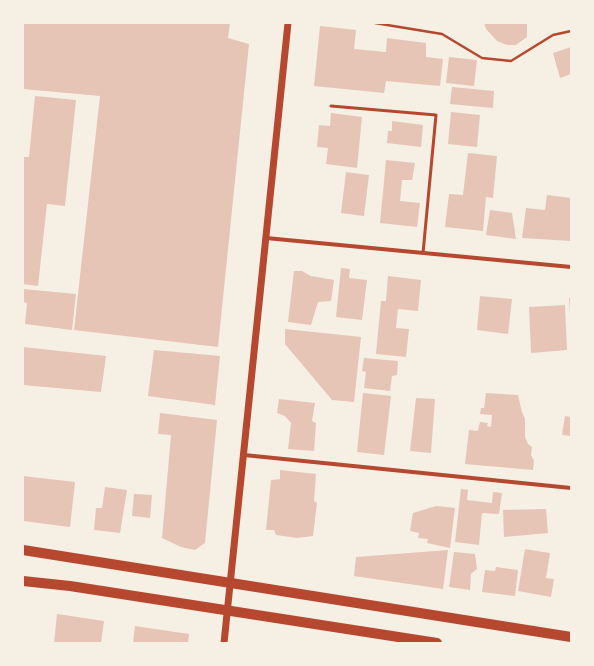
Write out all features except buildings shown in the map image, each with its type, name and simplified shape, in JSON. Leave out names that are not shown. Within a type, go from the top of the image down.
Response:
[{"type":"main road","points":[[23,550],[571,637]]},
{"type":"main road","points":[[23,581],[70,586],[437,643]]},
{"type":"street","points":[[224,643],[288,23]]},
{"type":"street","points":[[266,238],[571,267]]},
{"type":"street","points":[[244,455],[571,488]]},
{"type":"lane","points":[[331,106],[436,115],[423,252]]},
{"type":"path","points":[[375,23],[442,34],[482,58],[511,61],[552,36],[571,31]]}]
